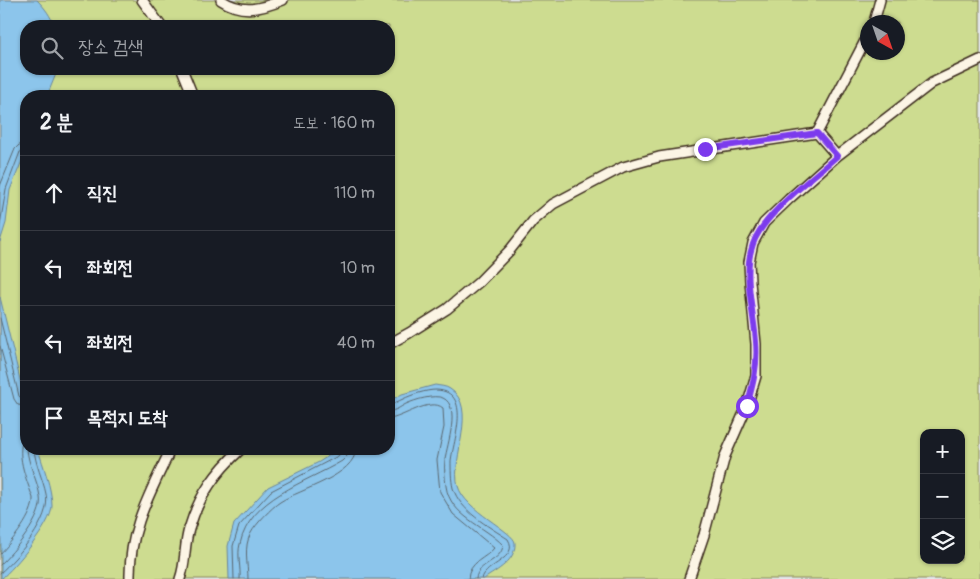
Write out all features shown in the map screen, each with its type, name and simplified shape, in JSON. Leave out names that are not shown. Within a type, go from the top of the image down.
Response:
[{"type":"lane","points":[[142,0],[157,20]]},
{"type":"lane","points":[[221,0],[238,8],[254,10],[283,0]]},
{"type":"lane","points":[[876,15],[880,0]]},
{"type":"lane","points":[[817,133],[860,50]]},
{"type":"lane","points":[[689,579],[704,535],[725,456],[747,406],[756,376],[756,344],[749,262],[753,243],[764,224],[788,198],[837,156],[932,83],[980,60]]},
{"type":"lane","points":[[184,75],[191,90]]},
{"type":"lane","points":[[817,133],[837,156]]},
{"type":"lane","points":[[395,341],[447,309],[479,282],[510,250],[534,221],[553,204],[597,180],[623,168],[659,156],[817,133]]},
{"type":"lane","points":[[130,579],[132,544],[139,517],[166,455]]},
{"type":"lane","points":[[180,579],[189,530],[205,492],[222,467],[235,455]]},
{"type":"green space","points":[[0,0],[980,0],[980,579],[0,579]]},
{"type":"water","points":[[0,0],[37,0],[51,20],[20,20],[20,75],[56,75],[49,90],[20,90],[20,166],[10,190],[6,223],[0,242]]},
{"type":"water","points":[[0,297],[20,379],[20,455],[40,455],[52,499],[50,514],[40,534],[1,579]]},
{"type":"water","points":[[435,385],[448,388],[458,397],[462,408],[463,420],[457,462],[458,486],[462,495],[469,503],[513,538],[515,543],[514,549],[509,560],[484,579],[229,579],[228,546],[234,524],[268,487],[330,455],[395,455],[395,398]]},
{"type":"route","points":[[705,149],[817,133],[837,156],[788,198],[764,224],[753,243],[749,262],[756,344],[756,376],[747,406]]}]
